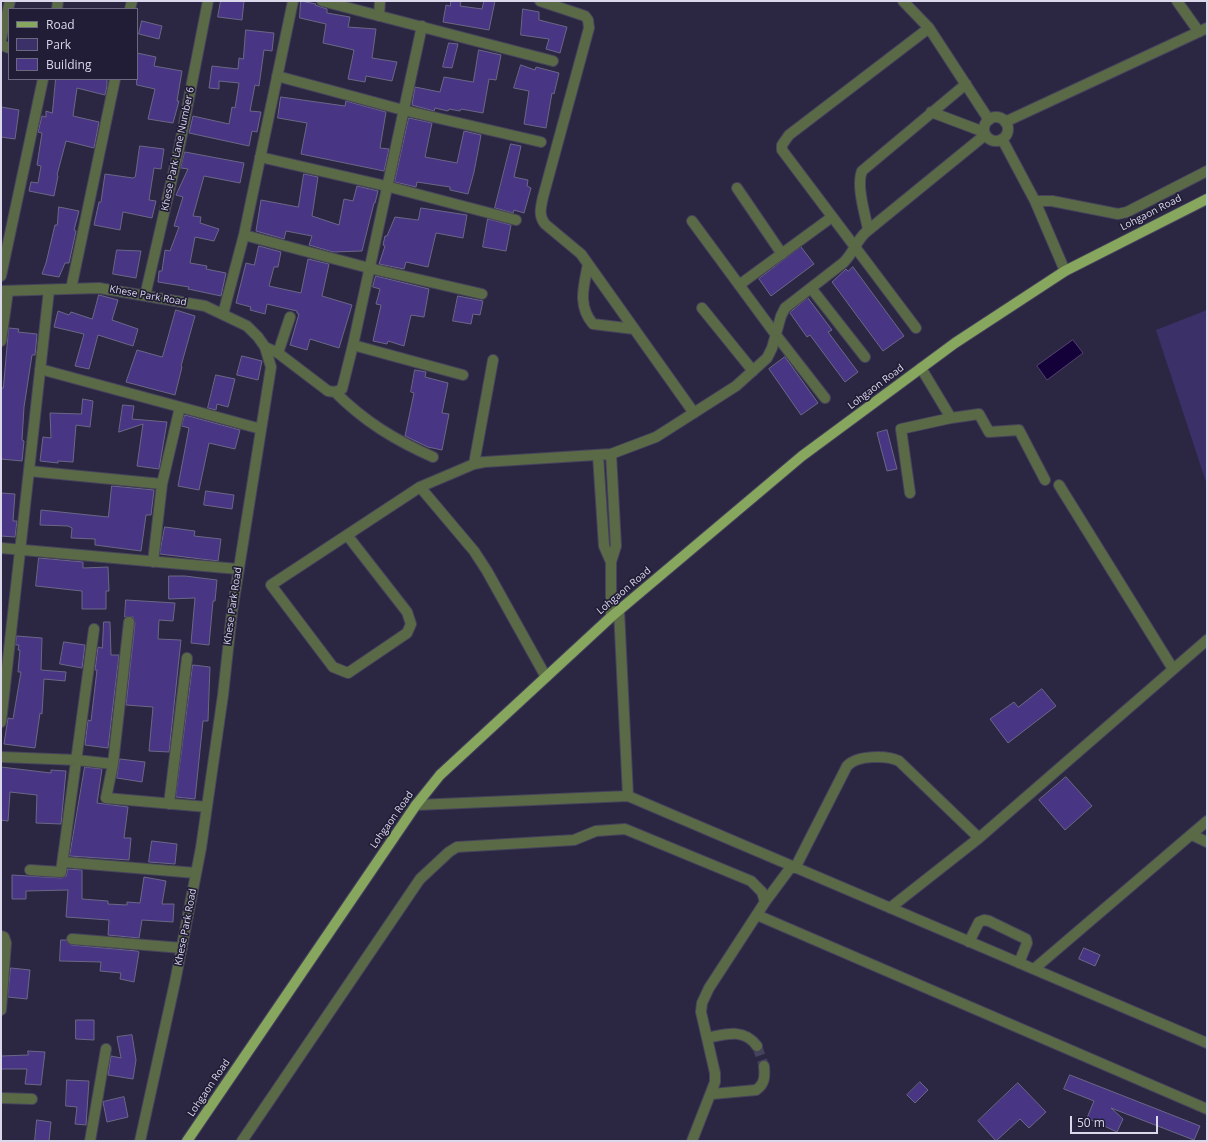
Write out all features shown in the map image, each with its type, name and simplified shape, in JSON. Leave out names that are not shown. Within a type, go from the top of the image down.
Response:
[{"type":"main road","name":"Lohgaon Road","points":[[187,1141],[416,805],[440,775],[615,613],[802,456],[955,343],[1065,271],[1207,199]]},
{"type":"street","name":"Khese Park Lane Number 6","points":[[145,296],[180,144],[208,1]]},
{"type":"street","points":[[223,314],[244,235],[293,1]]},
{"type":"street","points":[[322,1],[553,61]]},
{"type":"street","points":[[379,16],[380,1]]},
{"type":"street","points":[[540,1],[578,13],[588,20],[589,28],[540,211],[540,218],[545,224],[581,254],[694,413]]},
{"type":"street","points":[[903,1],[929,28],[989,120]]},
{"type":"street","points":[[1005,122],[1203,30],[1177,1]]},
{"type":"street","points":[[1,40],[8,10]]},
{"type":"street","points":[[335,392],[342,389],[353,345],[386,186],[422,26]]},
{"type":"street","points":[[916,328],[782,150],[784,140],[929,28]]},
{"type":"street","points":[[278,76],[403,110],[541,142]]},
{"type":"street","points":[[1,276],[43,80]]},
{"type":"street","points":[[70,289],[115,80]]},
{"type":"street","points":[[868,230],[861,194],[860,175],[862,171],[966,84]]},
{"type":"street","points":[[931,112],[984,134],[992,140],[1002,139],[1007,132],[1005,122]]},
{"type":"street","points":[[984,134],[984,127],[989,120],[997,118],[1005,122]]},
{"type":"street","points":[[347,535],[407,612],[411,624],[407,633],[348,673],[333,667],[271,585],[420,486],[474,464],[484,462],[611,454],[656,437],[694,413],[736,386],[767,358],[776,335],[781,316],[786,308],[843,263],[855,247],[860,237],[984,134]]},
{"type":"street","points":[[1002,139],[1035,201],[1065,271]]},
{"type":"street","points":[[260,157],[386,186],[516,220]]},
{"type":"street","points":[[1035,201],[1052,201],[1118,214],[1127,212],[1207,171]]},
{"type":"street","points":[[737,188],[782,254]]},
{"type":"street","points":[[739,285],[832,217]]},
{"type":"street","points":[[692,221],[824,398]]},
{"type":"street","points":[[244,235],[369,268],[482,294]]},
{"type":"street","points":[[588,264],[582,295],[585,315],[593,324],[634,329]]},
{"type":"street","name":"Khese Park Road","points":[[4,291],[99,288],[205,306],[248,326],[258,336],[265,347],[271,367],[238,569],[208,807],[182,948],[140,1141]]},
{"type":"street","points":[[811,288],[865,357]]},
{"type":"street","points":[[1,722],[49,290]]},
{"type":"street","points":[[1,341],[4,291]]},
{"type":"street","points":[[702,308],[753,371]]},
{"type":"street","points":[[278,353],[290,317]]},
{"type":"street","points":[[353,345],[463,375]]},
{"type":"street","points":[[265,347],[278,353],[328,390],[335,392],[375,427],[399,442],[432,457]]},
{"type":"street","points":[[474,464],[493,360]]},
{"type":"street","points":[[921,368],[950,418]]},
{"type":"street","points":[[40,369],[261,429]]},
{"type":"street","points":[[153,562],[162,484],[180,407]]},
{"type":"street","points":[[910,493],[901,429],[950,418],[979,414],[989,432],[1019,430],[1045,480]]},
{"type":"street","points":[[611,454],[616,546],[611,562]]},
{"type":"street","points":[[598,455],[604,546],[611,562],[628,796]]},
{"type":"street","points":[[29,471],[162,484]]},
{"type":"street","points":[[1059,485],[1173,669]]},
{"type":"street","points":[[420,486],[474,551],[487,571],[546,677]]},
{"type":"street","points":[[1,548],[238,569]]},
{"type":"street","points":[[128,622],[113,764],[106,798],[208,807]]},
{"type":"street","points":[[30,870],[60,872],[63,862],[94,628]]},
{"type":"street","points":[[890,908],[979,838],[1207,640]]},
{"type":"street","points":[[169,804],[187,658]]},
{"type":"street","points":[[692,1141],[712,1094],[715,1082],[715,1073],[701,1012],[705,994],[765,902],[793,868],[847,766],[856,760],[884,756],[891,757],[899,761],[979,838]]},
{"type":"street","points":[[1,757],[77,760],[113,764]]},
{"type":"street","points":[[416,805],[628,796],[793,868],[1207,1043]]},
{"type":"street","points":[[1034,969],[1207,821]]},
{"type":"street","points":[[242,1141],[420,879],[449,852],[457,848],[574,840],[596,831],[625,829],[751,881],[762,892],[765,902]]},
{"type":"street","points":[[1192,835],[1207,842]]},
{"type":"street","points":[[63,862],[196,873]]},
{"type":"street","points":[[758,914],[1207,1109]]},
{"type":"street","points":[[969,942],[979,922],[984,920],[989,921],[1026,939],[1027,943],[1019,963]]},
{"type":"street","points":[[1,936],[4,937],[6,943],[1,1010]]},
{"type":"street","points":[[72,939],[182,948]]},
{"type":"street","points":[[707,1038],[736,1033],[753,1040],[757,1046]]},
{"type":"street","points":[[90,1141],[106,1049]]},
{"type":"street","points":[[712,1094],[756,1090],[761,1087],[764,1081],[764,1066]]},
{"type":"street","points":[[1,1098],[32,1099]]},
{"type":"green space","points":[[1207,310],[1207,485],[1156,330]]},
{"type":"shaded area","points":[[1073,340],[1083,353],[1047,380],[1037,366]]},
{"type":"building","points":[[221,1],[244,1],[242,20],[218,17]]},
{"type":"building","points":[[301,1],[316,4],[315,5],[327,9],[327,13],[350,17],[348,27],[376,29],[372,58],[397,62],[392,81],[366,76],[365,82],[348,79],[354,50],[323,43],[326,24],[300,18]]},
{"type":"building","points":[[451,1],[461,1],[460,6],[482,9],[484,1],[495,1],[489,30],[443,22],[446,5],[450,6]]},
{"type":"building","points":[[523,9],[539,12],[539,20],[567,27],[560,53],[546,49],[549,39],[521,35]]},
{"type":"building","points":[[142,21],[162,26],[159,39],[139,34]]},
{"type":"building","points":[[246,30],[274,33],[272,51],[264,50],[259,86],[255,85],[250,111],[261,112],[257,132],[252,131],[249,146],[189,133],[193,116],[229,124],[232,107],[235,108],[239,83],[219,81],[219,89],[209,88],[212,66],[238,69],[239,58],[243,59]]},
{"type":"building","points":[[449,43],[458,44],[452,68],[443,67]]},
{"type":"building","points":[[479,50],[501,55],[496,80],[489,79],[483,113],[461,109],[460,111],[449,109],[448,111],[435,108],[434,111],[412,105],[415,87],[440,92],[444,77],[473,82]]},
{"type":"building","points":[[138,53],[156,57],[154,66],[182,71],[177,101],[179,101],[173,123],[148,119],[155,89],[137,85]]},
{"type":"building","points":[[521,65],[535,70],[536,67],[559,73],[554,94],[552,93],[546,128],[524,124],[529,91],[514,88]]},
{"type":"building","points":[[56,80],[107,80],[105,95],[77,88],[73,116],[99,122],[94,148],[66,141],[57,175],[54,196],[29,191],[31,182],[38,183],[41,166],[37,165],[42,133],[38,132],[42,116],[46,117],[46,111],[52,113]]},
{"type":"building","points":[[281,97],[345,106],[346,101],[386,112],[380,148],[389,149],[384,171],[301,154],[307,123],[278,118]]},
{"type":"building","points":[[1,107],[19,110],[15,139],[1,137]]},
{"type":"building","points":[[409,118],[432,123],[425,157],[457,163],[464,131],[481,135],[468,194],[450,190],[450,187],[417,182],[416,187],[395,182]]},
{"type":"building","points":[[511,144],[521,146],[514,177],[528,180],[527,186],[531,188],[524,213],[514,210],[513,213],[495,208]]},
{"type":"building","points":[[140,146],[164,149],[161,169],[154,168],[149,200],[156,201],[152,218],[123,212],[120,230],[94,225],[99,202],[101,202],[105,174],[135,177]]},
{"type":"building","points":[[185,152],[244,163],[240,183],[204,176],[193,216],[201,217],[200,223],[219,229],[214,241],[195,237],[190,263],[207,266],[206,269],[226,273],[221,296],[188,289],[189,287],[158,282],[159,271],[162,271],[165,250],[170,251],[179,227],[174,226],[183,197],[176,195],[188,169],[181,168]]},
{"type":"building","points":[[304,174],[318,177],[312,216],[339,225],[344,199],[353,201],[357,186],[378,191],[362,251],[333,252],[309,245],[312,236],[286,231],[284,239],[256,231],[261,200],[298,207]]},
{"type":"building","points":[[59,207],[79,211],[74,230],[76,231],[69,263],[65,263],[59,277],[42,274],[55,225],[57,225]]},
{"type":"building","points":[[421,208],[467,215],[463,238],[436,233],[428,267],[406,262],[404,269],[379,264],[385,246],[383,245],[385,236],[387,236],[395,217],[418,220]]},
{"type":"building","points":[[488,219],[511,225],[506,251],[483,247]]},
{"type":"building","points":[[259,246],[281,252],[278,267],[274,267],[269,286],[301,293],[308,259],[329,264],[322,296],[352,305],[339,348],[310,339],[307,350],[290,345],[299,314],[297,311],[267,304],[265,314],[250,310],[251,307],[236,303],[246,263],[254,265]]},
{"type":"building","points":[[801,247],[814,264],[771,296],[759,279]]},
{"type":"building","points":[[117,250],[141,251],[136,278],[113,274]]},
{"type":"building","points":[[853,267],[904,336],[883,351],[832,282],[846,269],[848,271]]},
{"type":"building","points":[[376,276],[429,289],[424,317],[411,315],[404,346],[388,341],[387,344],[373,341],[381,305],[376,304],[380,289],[373,287]]},
{"type":"building","points":[[99,295],[118,300],[112,320],[138,329],[133,346],[98,335],[89,369],[75,366],[84,334],[54,327],[58,311],[69,315],[71,312],[92,319]]},
{"type":"building","points":[[458,296],[483,301],[480,315],[473,314],[471,324],[453,321]]},
{"type":"building","points":[[808,298],[832,330],[828,332],[858,372],[845,382],[810,335],[807,337],[790,313]]},
{"type":"building","points":[[176,310],[195,316],[181,366],[175,395],[126,382],[137,350],[162,357]]},
{"type":"building","points":[[9,328],[19,329],[18,332],[37,334],[35,355],[32,355],[24,407],[22,440],[24,441],[22,461],[1,459],[1,388],[3,388]]},
{"type":"building","points":[[242,356],[262,361],[258,380],[237,375]]},
{"type":"building","points":[[785,357],[818,403],[801,415],[769,369]]},
{"type":"building","points":[[415,370],[426,372],[425,377],[448,383],[442,413],[449,414],[442,450],[428,447],[405,436],[414,393],[411,392]]},
{"type":"building","points":[[216,375],[235,379],[228,407],[217,404],[216,410],[208,408]]},
{"type":"building","points":[[83,399],[93,401],[90,427],[76,425],[73,462],[58,461],[58,463],[40,461],[43,437],[51,438],[50,413],[81,414]]},
{"type":"building","points":[[123,405],[134,406],[132,419],[167,422],[159,469],[137,466],[143,424],[119,432]]},
{"type":"building","points":[[185,415],[240,430],[235,449],[209,443],[199,490],[178,486],[189,428],[182,426]]},
{"type":"building","points":[[887,430],[897,469],[887,471],[877,433]]},
{"type":"building","points":[[112,486],[154,490],[151,515],[146,515],[141,551],[95,545],[95,539],[71,538],[72,528],[68,526],[40,525],[41,510],[108,517]]},
{"type":"building","points":[[206,491],[234,495],[232,509],[204,505]]},
{"type":"building","points":[[1,493],[15,494],[13,521],[17,521],[15,537],[1,536]]},
{"type":"building","points":[[165,527],[195,531],[194,536],[221,539],[218,561],[160,554]]},
{"type":"building","points":[[39,558],[83,562],[83,568],[108,567],[109,591],[106,591],[106,609],[82,609],[82,591],[36,586]]},
{"type":"building","points":[[169,576],[185,576],[217,580],[215,601],[213,601],[209,645],[191,643],[195,598],[169,599]]},
{"type":"building","points":[[126,600],[175,603],[173,621],[159,620],[158,639],[181,640],[169,752],[149,751],[153,707],[126,705],[135,623],[133,617],[125,617]]},
{"type":"building","points":[[104,622],[110,622],[111,655],[119,655],[108,748],[85,745],[88,720],[91,721],[98,647],[102,648]]},
{"type":"building","points":[[17,636],[42,638],[41,670],[66,672],[65,681],[44,679],[42,714],[40,713],[35,748],[4,744],[8,718],[13,719],[21,672],[18,672],[20,650],[18,650],[19,645],[16,645]]},
{"type":"building","points":[[64,642],[85,645],[82,668],[60,664]]},
{"type":"building","points":[[193,665],[210,667],[208,721],[203,721],[195,799],[176,797]]},
{"type":"building","points":[[1042,689],[1056,706],[1008,743],[990,719],[1014,702],[1018,707]]},
{"type":"building","points":[[120,759],[145,762],[142,782],[117,778]]},
{"type":"building","points":[[1,767],[51,773],[51,770],[66,771],[61,824],[36,823],[37,795],[10,792],[8,821],[1,820]]},
{"type":"building","points":[[85,767],[102,769],[97,803],[128,807],[124,838],[131,838],[129,860],[70,856]]},
{"type":"building","points":[[1066,777],[1092,806],[1065,830],[1039,800]]},
{"type":"building","points":[[152,841],[177,844],[175,864],[149,862]]},
{"type":"building","points":[[68,869],[82,870],[82,899],[108,901],[108,904],[127,905],[127,902],[140,903],[144,877],[166,881],[162,904],[174,904],[173,922],[142,920],[139,938],[108,935],[109,920],[66,917],[68,890],[26,891],[26,899],[12,899],[12,875],[61,878],[66,876]]},
{"type":"building","points":[[61,940],[66,940],[71,945],[139,952],[134,982],[120,979],[121,973],[100,971],[101,962],[60,961]]},
{"type":"building","points":[[1084,948],[1100,955],[1095,966],[1079,959]]},
{"type":"building","points":[[11,968],[30,970],[27,999],[8,997]]},
{"type":"building","points":[[76,1020],[94,1020],[94,1040],[76,1039]]},
{"type":"building","points":[[132,1035],[136,1060],[133,1079],[108,1075],[111,1056],[121,1058],[117,1037]]},
{"type":"building","points":[[28,1051],[45,1052],[41,1085],[25,1084],[27,1069],[1,1069],[1,1056],[28,1055]]},
{"type":"building","points":[[1070,1075],[1200,1126],[1194,1140],[1111,1108],[1123,1119],[1117,1132],[1087,1118],[1094,1101],[1064,1089]]},
{"type":"building","points":[[67,1080],[89,1081],[86,1125],[75,1124],[77,1107],[66,1106]]},
{"type":"building","points":[[920,1082],[928,1090],[915,1103],[907,1095]]},
{"type":"building","points":[[1018,1083],[1046,1112],[1029,1128],[1020,1119],[996,1141],[978,1121]]},
{"type":"building","points":[[124,1097],[128,1117],[107,1122],[103,1102]]},
{"type":"building","points":[[37,1120],[51,1122],[49,1141],[35,1141]]},
{"type":"tunnel","points":[[757,1046],[764,1066]]}]
